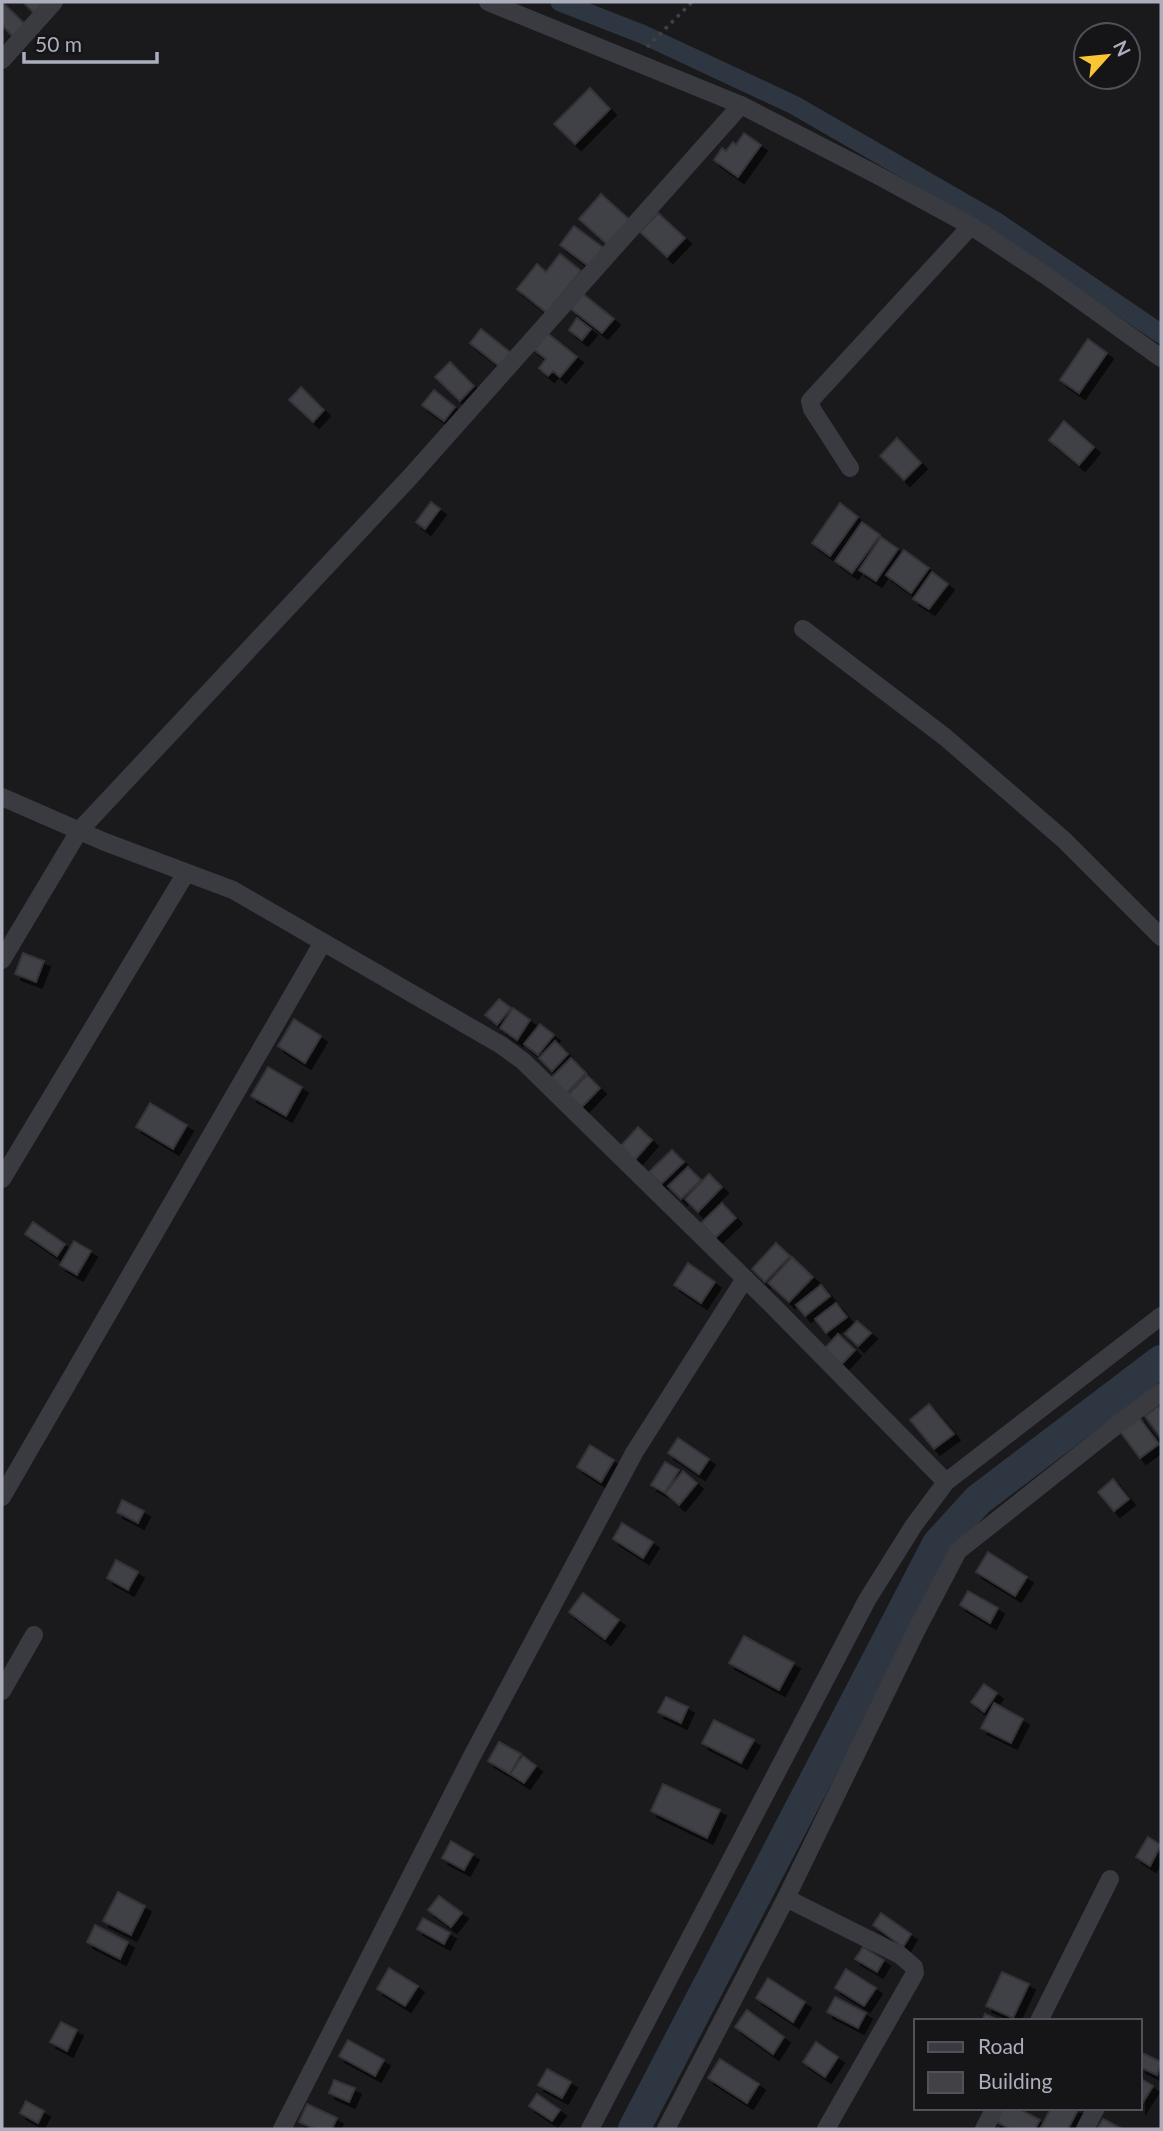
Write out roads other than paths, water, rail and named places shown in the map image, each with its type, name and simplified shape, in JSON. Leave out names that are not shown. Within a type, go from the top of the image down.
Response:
[{"type":"street","points":[[2,60],[54,2]]},
{"type":"street","points":[[488,2],[741,105],[877,175],[971,226],[1161,358]]},
{"type":"street","points":[[2,960],[79,831],[411,476],[741,105]]},
{"type":"street","points":[[850,468],[812,409],[810,401],[971,226]]},
{"type":"street","points":[[803,629],[945,737],[1064,840],[1161,937]]},
{"type":"street","points":[[2,797],[79,831],[233,890],[501,1045],[523,1061],[775,1308],[946,1482]]},
{"type":"street","points":[[2,1178],[186,873]]},
{"type":"street","points":[[2,1497],[323,942]]},
{"type":"street","points":[[282,2129],[472,1756],[634,1453],[744,1280]]},
{"type":"street","points":[[590,2129],[867,1600],[914,1525],[946,1482],[1161,1316]]},
{"type":"street","points":[[666,2129],[786,1898],[958,1551],[1161,1392]]},
{"type":"street","points":[[2,1690],[34,1635]]},
{"type":"street","points":[[1040,2019],[1110,1879]]},
{"type":"street","points":[[786,1898],[900,1955],[914,1968],[915,1973],[826,2129]]},
{"type":"street","points":[[984,2129],[994,2110]]},
{"type":"street","points":[[1086,2129],[1095,2110]]},
{"type":"waterway","points":[[560,2],[642,34],[794,105],[997,222],[1161,334]]},
{"type":"waterway","points":[[634,2129],[938,1544],[978,1500],[1161,1361]]}]
